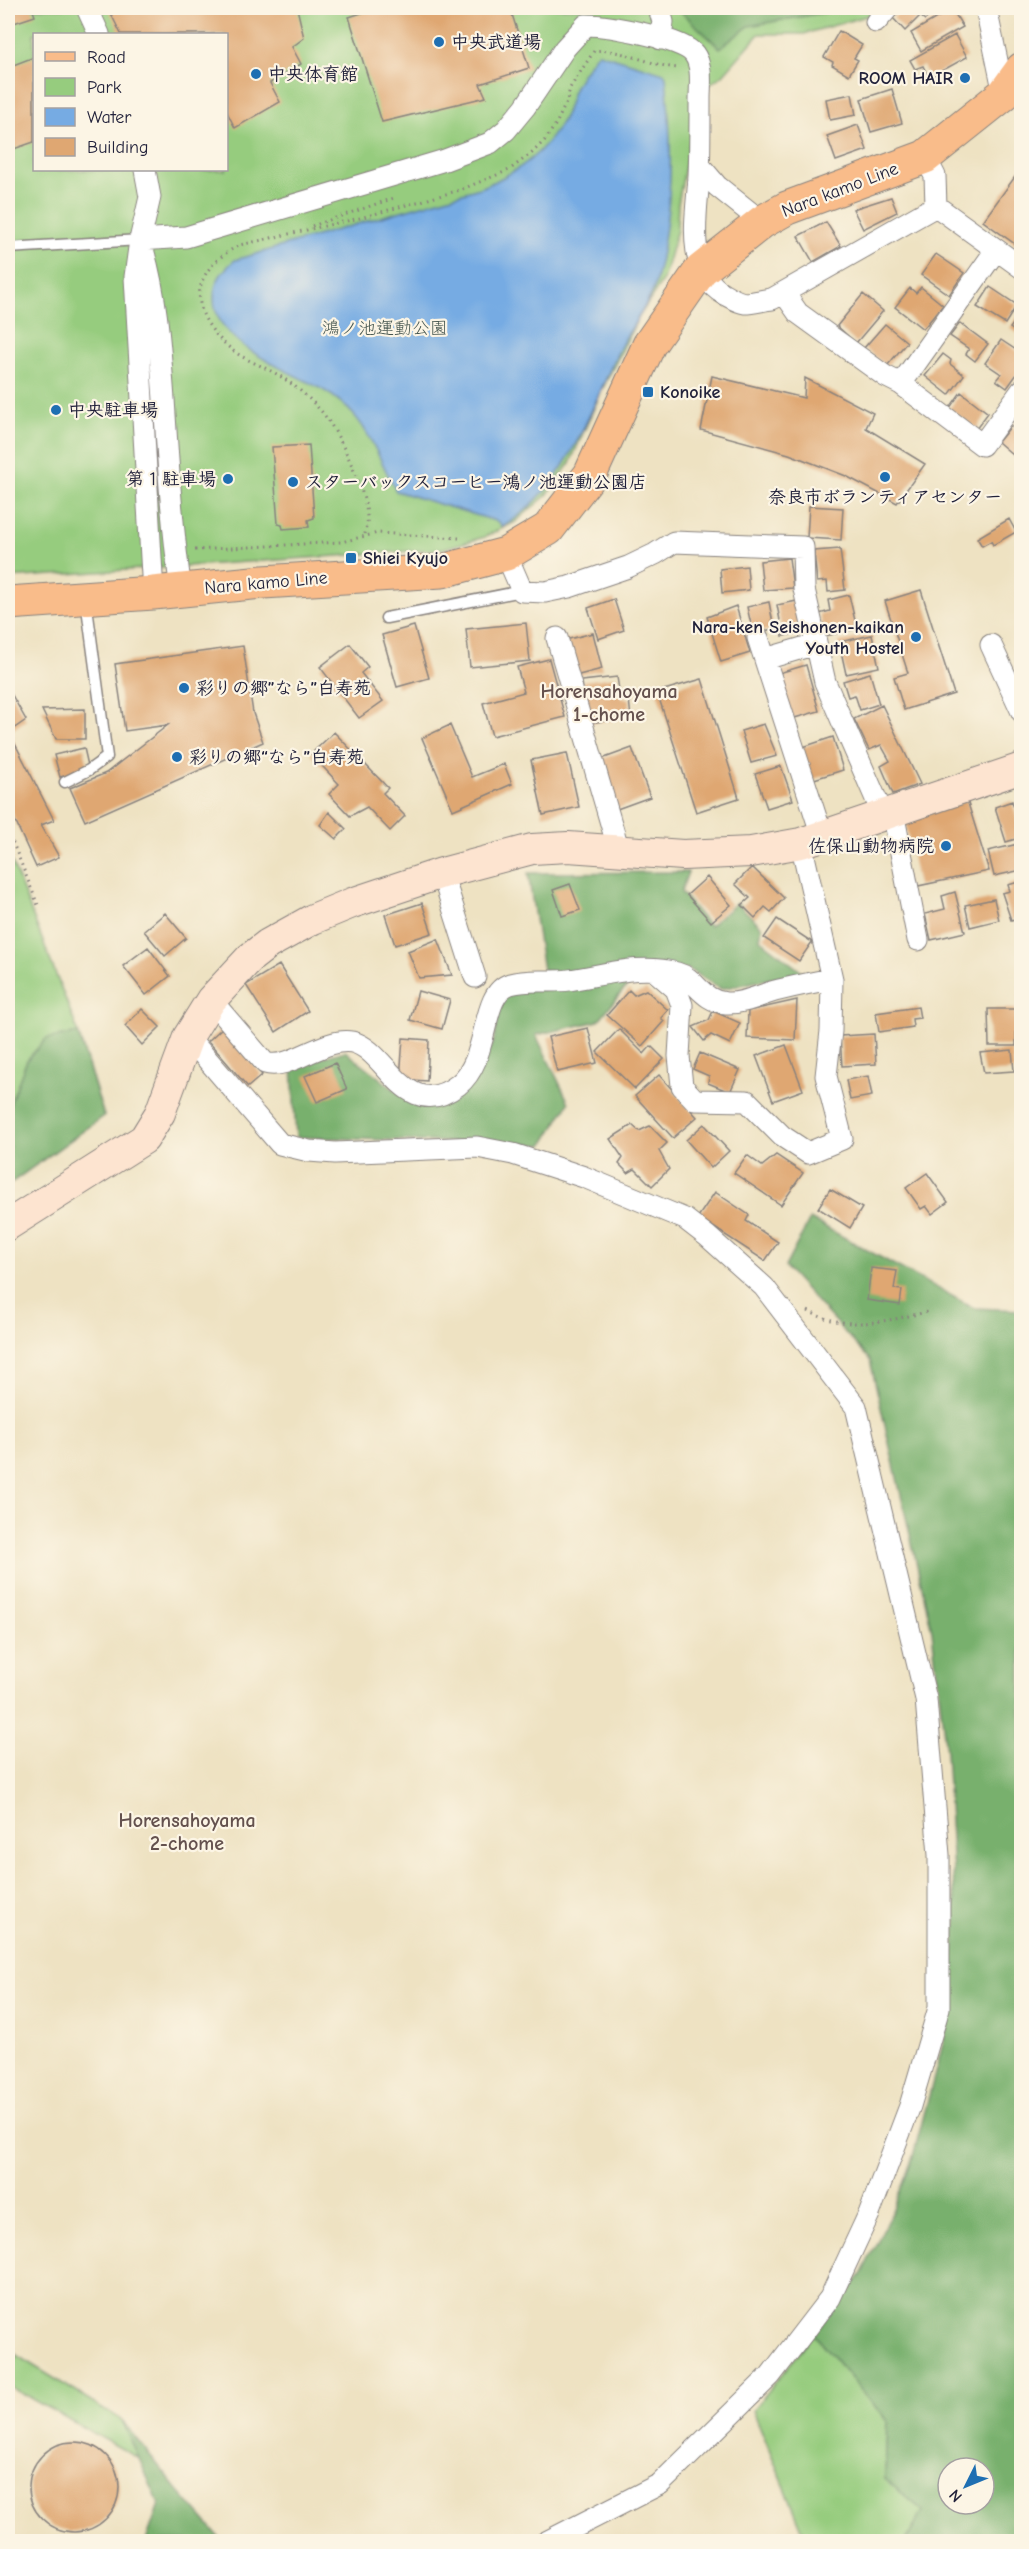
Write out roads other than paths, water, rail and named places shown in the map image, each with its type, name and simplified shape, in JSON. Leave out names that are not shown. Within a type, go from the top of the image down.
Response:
[{"type":"main road","name":"Nara kamo Line","points":[[8,603],[167,592],[263,582],[442,571],[506,554],[548,529],[590,475],[650,345],[701,270],[762,222],[795,205],[926,158],[1013,81]]},
{"type":"street","points":[[87,8],[99,33]]},
{"type":"street","points":[[659,8],[663,22],[661,39]]},
{"type":"street","points":[[986,8],[1013,81]]},
{"type":"street","points":[[140,240],[186,237],[445,160],[490,143],[506,130],[525,107],[565,48],[586,25],[607,25],[661,39],[690,50],[699,65],[700,166],[695,236],[701,270],[713,288],[745,303],[772,299],[936,206]]},
{"type":"street","points":[[926,158],[935,176],[936,206]]},
{"type":"street","points":[[700,166],[717,186],[762,222]]},
{"type":"street","points":[[146,171],[150,197],[140,240],[151,276],[160,343],[175,550],[167,592]]},
{"type":"street","points":[[936,206],[1022,267]]},
{"type":"street","points":[[901,384],[996,250]]},
{"type":"street","points":[[784,293],[798,313],[885,376],[901,384],[982,445],[1022,390]]},
{"type":"street","points":[[506,554],[522,591],[545,592],[569,587],[628,567],[674,542],[803,547],[804,589],[825,682],[888,813],[918,940]]},
{"type":"street","points":[[557,638],[619,851]]},
{"type":"street","points":[[653,970],[675,989],[682,1005],[679,1056],[682,1086],[695,1100],[747,1101],[782,1136],[808,1153],[842,1139],[826,1076],[831,1031],[832,979],[812,839],[758,638]]},
{"type":"street","points":[[765,660],[816,644]]},
{"type":"street","points":[[991,645],[1022,712]]},
{"type":"street","points":[[8,1225],[144,1139],[160,1113],[188,1037],[211,1000],[250,958],[289,931],[352,903],[442,873],[532,849],[568,847],[684,855],[751,852],[812,839],[1022,768]]},
{"type":"street","points":[[442,873],[476,977]]},
{"type":"street","points":[[211,1000],[265,1063],[271,1065],[321,1047],[353,1042],[362,1046],[405,1086],[416,1094],[426,1096],[448,1092],[467,1077],[478,1057],[486,1020],[495,996],[507,985],[526,980],[568,981],[645,968],[681,974],[704,996],[713,1001],[727,1003],[744,1002],[776,990],[832,979]]},
{"type":"street","points":[[188,1037],[280,1144],[290,1148],[335,1153],[489,1148],[584,1177],[647,1202],[685,1219],[715,1243],[764,1287],[856,1407],[926,1699],[939,1855],[939,2008],[910,2106],[869,2214],[830,2298],[770,2376],[660,2484],[546,2541]]},
{"type":"lane","points":[[8,248],[140,240]]},
{"type":"lane","points":[[386,618],[522,591]]},
{"type":"lane","points":[[64,782],[89,770],[107,757],[86,597]]},
{"type":"water","points":[[599,53],[664,73],[666,77],[670,130],[670,181],[661,258],[653,291],[622,344],[575,446],[544,491],[525,511],[502,527],[499,522],[396,491],[360,422],[348,408],[325,391],[256,355],[226,330],[217,315],[214,298],[215,286],[223,272],[235,260],[483,187],[519,168],[539,152],[556,131],[565,115],[578,80]]},
{"type":"place","name":"中央武道場","points":[[439,42]]},
{"type":"place","name":"中央体育館","points":[[256,74]]},
{"type":"place","name":"ROOM HAIR","points":[[965,78]]},
{"type":"place","name":"Konoike","points":[[648,392]]},
{"type":"place","name":"中央駐車場","points":[[56,410]]},
{"type":"place","name":"奈良市ボランティアセンター","points":[[885,477]]},
{"type":"place","name":"第１駐車場","points":[[228,479]]},
{"type":"place","name":"スターバックスコーヒー鴻ノ池運動公園店","points":[[293,482]]},
{"type":"place","name":"Shiei Kyujo","points":[[351,558]]},
{"type":"place","name":"Nara-ken Seishonen-kaikan Youth Hostel","points":[[916,637]]},
{"type":"place","name":"彩りの郷”なら”白寿苑","points":[[184,688]]},
{"type":"place","name":"彩りの郷“なら”白寿苑","points":[[177,757]]},
{"type":"place","name":"佐保山動物病院","points":[[946,846]]},
{"type":"district","name":"Horensahoyama 1-chome","points":[[609,702]]},
{"type":"district","name":"Horensahoyama 2-chome","points":[[187,1832]]},
{"type":"park label","name":"鴻ノ池運動公園","points":[[385,328]]}]
